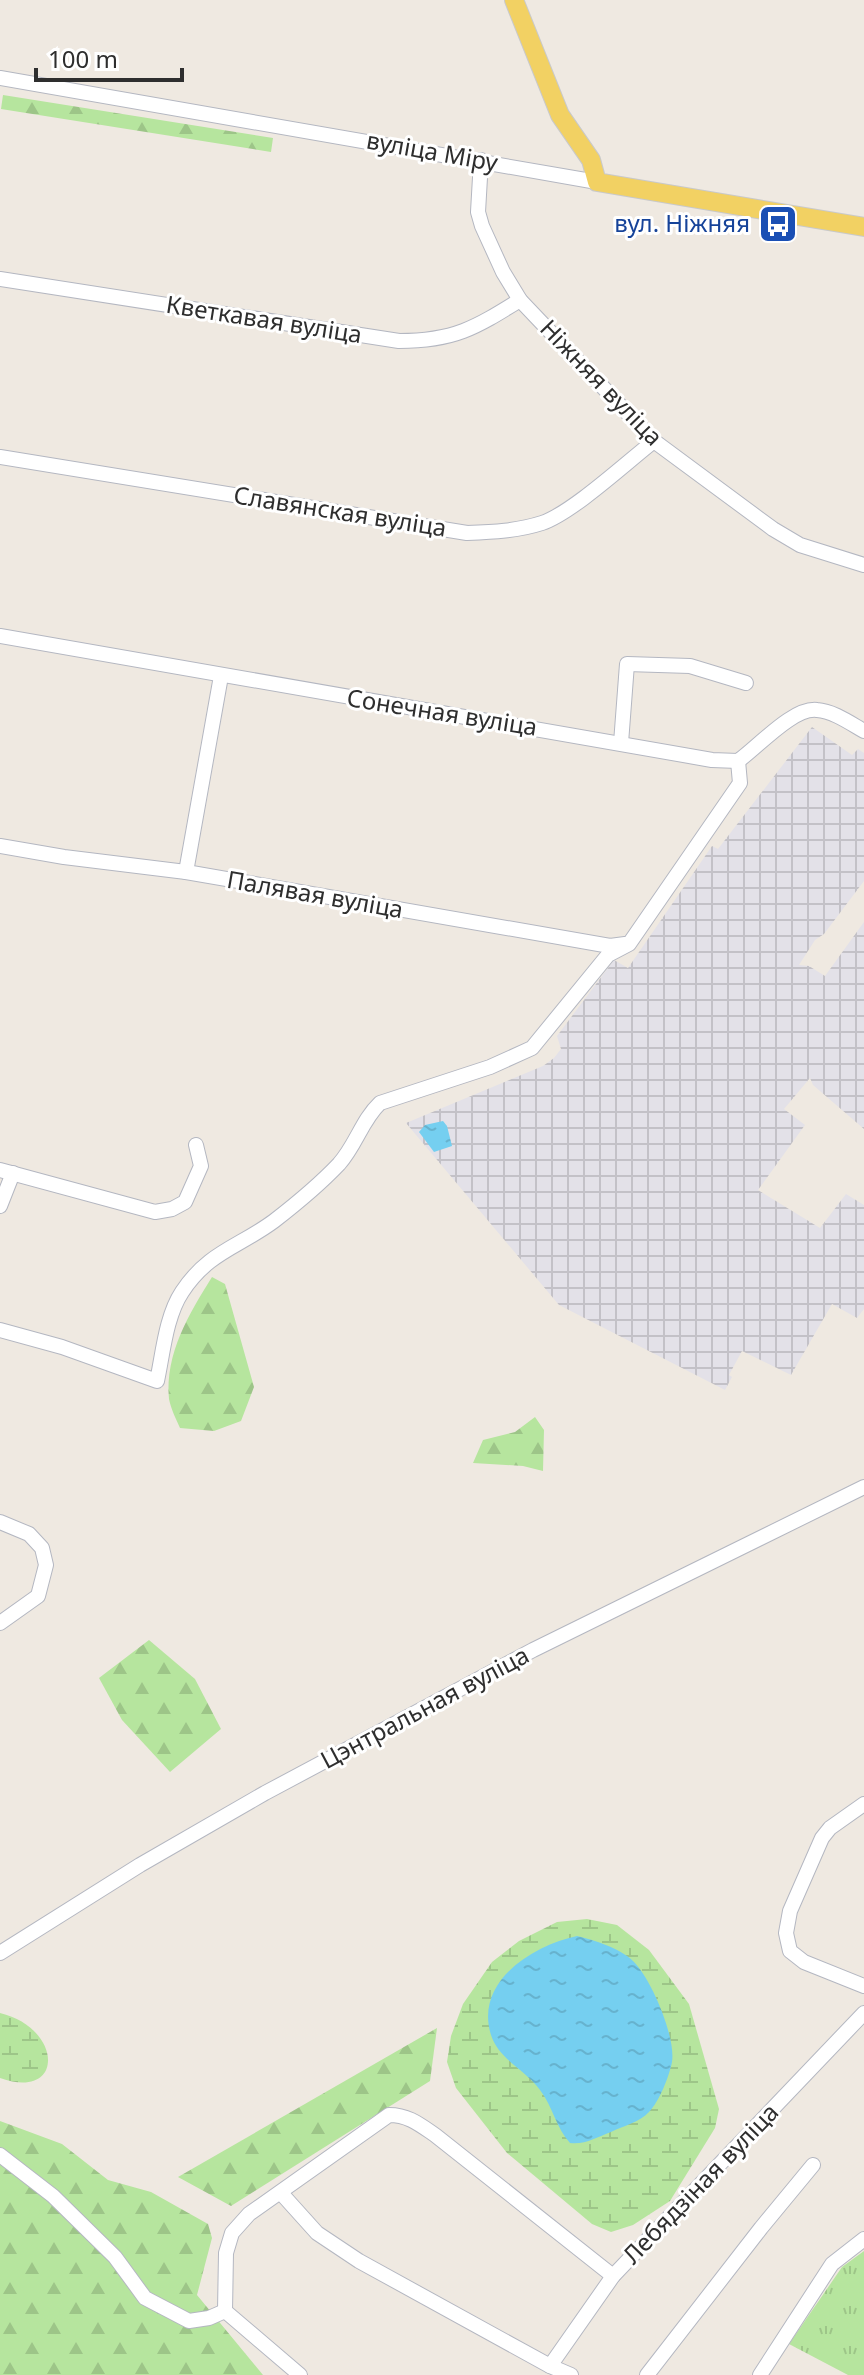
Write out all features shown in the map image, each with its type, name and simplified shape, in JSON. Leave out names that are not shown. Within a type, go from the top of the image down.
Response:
[{"type":"main road","points":[[514,0],[560,115],[591,160],[597,182]]},
{"type":"main road","name":"вуліца Міру","points":[[597,182],[864,227]]},
{"type":"street","name":"вуліца Міру","points":[[0,78],[597,182]]},
{"type":"street","name":"Ніжняя вуліца","points":[[481,160],[478,197],[482,226],[520,300],[654,441],[773,529],[800,545],[864,565]]},
{"type":"street","name":"Кветкавая вуліца","points":[[0,279],[399,341],[449,337],[475,328],[520,300]]},
{"type":"street","name":"Славянская вуліца","points":[[0,457],[467,533],[513,531],[546,522],[654,441]]},
{"type":"street","name":"Сонечная вуліца","points":[[0,636],[712,760],[738,761]]},
{"type":"street","points":[[621,743],[627,664],[690,666],[746,683]]},
{"type":"street","points":[[186,872],[221,676]]},
{"type":"street","points":[[0,1330],[62,1347],[157,1381],[173,1312],[181,1294],[197,1272],[210,1258],[273,1221],[338,1164],[352,1147],[370,1112],[380,1103],[490,1067],[532,1048],[608,955],[629,944],[740,783],[738,761],[802,712],[815,709],[829,713],[864,731]]},
{"type":"street","name":"Палявая вуліца","points":[[0,846],[186,872],[610,946],[629,944]]},
{"type":"street","points":[[0,1206],[7,1172],[155,1212],[172,1209],[185,1202],[201,1166],[196,1145]]},
{"type":"street","name":"Цэнтральная вуліца","points":[[0,1953],[140,1865],[265,1793],[533,1650],[864,1487]]},
{"type":"street","points":[[0,1522],[29,1534],[42,1548],[46,1565],[38,1596],[0,1623]]},
{"type":"street","points":[[858,1808],[830,1828],[822,1838],[790,1911],[786,1933],[790,1951],[804,1962],[864,1986]]},
{"type":"street","name":"Лебядзіная вуліца","points":[[550,2366],[613,2276],[864,2013]]},
{"type":"street","points":[[225,2311],[226,2253],[232,2233],[249,2214],[389,2115],[402,2115],[435,2135],[613,2276]]},
{"type":"street","points":[[0,2155],[53,2196],[115,2257],[145,2298],[189,2321],[209,2318],[225,2311]]},
{"type":"street","points":[[647,2375],[813,2165]]},
{"type":"street","points":[[281,2193],[317,2233],[359,2261],[571,2375]]},
{"type":"street","points":[[760,2375],[832,2264],[864,2239]]},
{"type":"street","points":[[225,2311],[297,2373]]},
{"type":"shaded area","points":[[812,727],[852,755],[858,749],[864,753],[864,881],[824,934],[815,940],[799,965],[809,966],[825,976],[864,922],[864,1129],[813,1085],[810,1078],[784,1109],[805,1125],[758,1190],[820,1228],[846,1194],[864,1205],[864,1309],[857,1318],[832,1304],[791,1375],[742,1351],[725,1390],[559,1305],[406,1123],[543,1066],[554,1058],[561,1049],[557,1036],[614,960],[628,968],[712,846],[718,849]]},
{"type":"green space","points":[[3,95],[273,138],[271,152],[1,109]]},
{"type":"green space","points":[[212,1277],[225,1284],[254,1387],[241,1421],[214,1431],[180,1428],[169,1399],[171,1366],[180,1335]]},
{"type":"green space","points":[[535,1417],[544,1430],[543,1471],[523,1466],[473,1463],[483,1440],[515,1432]]},
{"type":"green space","points":[[149,1640],[195,1679],[221,1729],[170,1772],[122,1720],[99,1678]]},
{"type":"green space","points":[[587,1919],[617,1925],[649,1950],[689,2004],[719,2109],[715,2128],[670,2201],[633,2225],[611,2232],[592,2224],[507,2153],[456,2088],[447,2062],[451,2036],[463,2004],[492,1962],[519,1941],[557,1922]]},
{"type":"green space","points":[[0,2013],[21,2021],[36,2033],[45,2046],[48,2060],[45,2071],[36,2080],[21,2082],[0,2078]]},
{"type":"green space","points":[[437,2028],[430,2081],[231,2206],[178,2177]]},
{"type":"green space","points":[[0,2121],[62,2144],[108,2180],[151,2192],[208,2224],[212,2238],[197,2295],[263,2375],[0,2375]]},
{"type":"green space","points":[[864,2251],[864,2375],[848,2375],[789,2344],[842,2267]]},
{"type":"water","points":[[443,1121],[452,1146],[434,1152],[419,1132],[425,1125]]},
{"type":"water","points":[[577,1936],[621,1952],[640,1969],[661,2008],[670,2038],[672,2062],[666,2082],[649,2112],[631,2124],[591,2140],[570,2143],[540,2090],[495,2044],[488,2016],[491,1998],[499,1982],[512,1969],[543,1948]]},
{"type":"place","name":"вул. Ніжняя","points":[[778,224]]}]
